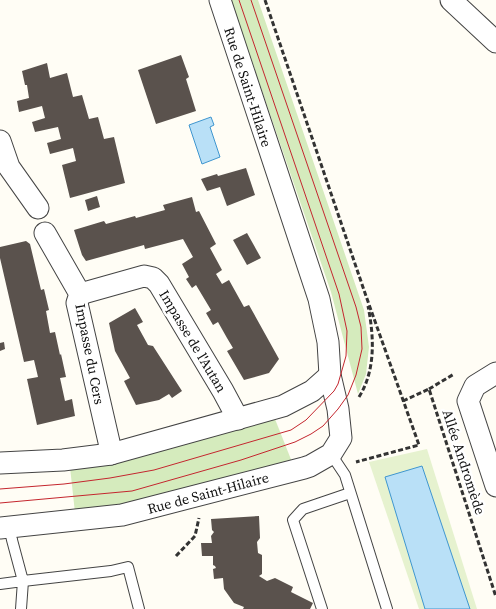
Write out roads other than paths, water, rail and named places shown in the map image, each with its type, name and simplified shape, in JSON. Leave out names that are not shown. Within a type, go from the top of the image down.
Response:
[{"type":"street","name":"Rue de Saint-Hilaire","points":[[5,528],[122,516],[335,460],[341,438],[338,409],[330,375],[324,318],[220,0]]},
{"type":"street","points":[[451,0],[496,42]]},
{"type":"street","points":[[0,140],[4,170],[38,208]]},
{"type":"street","name":"Impasse du Cers","points":[[45,233],[80,294],[77,303],[109,442],[110,454]]},
{"type":"street","name":"Impasse de l'Autan","points":[[80,294],[144,276],[153,278],[159,284],[224,391],[238,419]]},
{"type":"street","points":[[496,373],[475,386],[468,401],[496,486]]},
{"type":"street","points":[[0,463],[62,460],[110,454],[283,406],[312,391],[330,375]]},
{"type":"lane","points":[[335,460],[345,475],[387,609]]},
{"type":"lane","points":[[322,609],[293,520],[303,509],[350,493]]},
{"type":"lane","points":[[5,528],[12,540],[23,581],[21,609]]},
{"type":"lane","points":[[0,584],[110,571],[128,567],[139,609]]},
{"type":"water","points":[[211,117],[214,125],[210,127],[220,157],[202,164],[189,125]]},
{"type":"water","points":[[422,466],[470,609],[425,609],[385,477]]},
{"type":"tram line","points":[[0,489],[64,484],[154,470],[291,430],[306,420],[334,391],[338,384],[346,356],[347,331],[339,294],[239,0]]},
{"type":"tram line","points":[[0,503],[132,491],[241,460],[295,442],[311,434],[323,426],[348,395],[356,375],[362,349],[361,327],[356,307],[251,0]]}]
